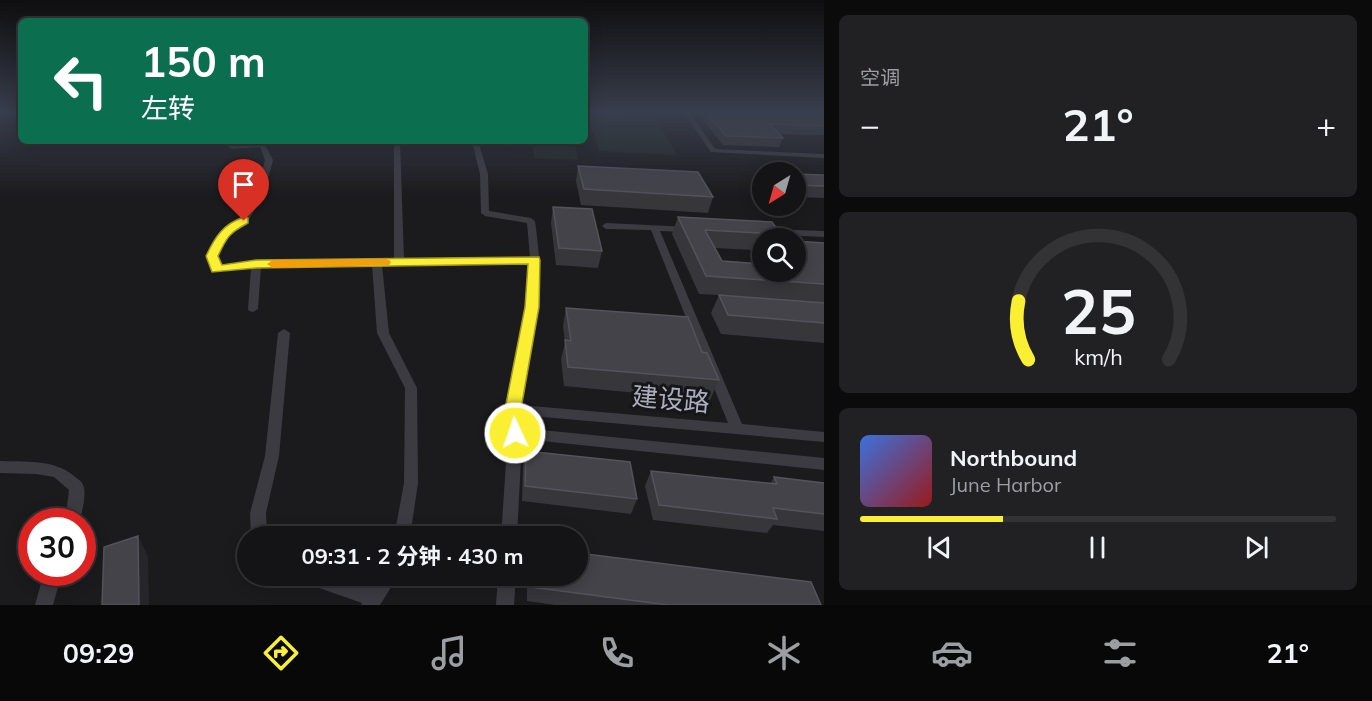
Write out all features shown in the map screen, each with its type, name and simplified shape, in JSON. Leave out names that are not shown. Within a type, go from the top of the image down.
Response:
[{"type":"street","points":[[706,140],[713,151],[824,156]]},
{"type":"street","points":[[226,144],[232,147],[253,144]]},
{"type":"street","points":[[261,144],[269,160],[260,194],[244,221],[227,230],[212,256],[217,269],[256,264],[534,260]]},
{"type":"street","points":[[397,144],[399,262]]},
{"type":"street","points":[[476,144],[484,174],[485,213],[531,221],[534,260],[532,307],[513,409],[515,433],[510,526]]},
{"type":"street","points":[[606,226],[698,229]]},
{"type":"street","points":[[654,227],[737,429]]},
{"type":"street","points":[[806,233],[824,234]]},
{"type":"street","points":[[377,262],[383,333],[411,388],[411,483],[404,526]]},
{"type":"street","points":[[253,309],[256,264]]},
{"type":"street","points":[[259,526],[258,513],[272,456],[284,333]]},
{"type":"street","name":"建设路","points":[[513,409],[824,437]]},
{"type":"street","points":[[515,433],[824,464]]},
{"type":"street","points":[[0,467],[36,468],[58,472],[77,487],[75,508]]},
{"type":"street","points":[[44,605],[49,586]]},
{"type":"street","points":[[332,586],[371,602],[382,586]]},
{"type":"street","points":[[505,605],[506,586]]},
{"type":"shaded area","points":[[596,140],[668,140],[677,155],[599,151]]},
{"type":"shaded area","points":[[532,144],[575,144],[578,160],[534,158]]},
{"type":"building","points":[[578,166],[698,172],[713,197],[584,189]]},
{"type":"building","points":[[806,174],[824,175],[824,186],[806,185]]},
{"type":"building","points":[[553,207],[592,209],[602,251],[559,248]]},
{"type":"building","points":[[678,217],[772,222],[776,228],[752,228],[752,233],[705,230],[722,261],[752,263],[752,279],[706,276]]},
{"type":"building","points":[[806,242],[824,243],[824,284],[795,282],[806,282]]},
{"type":"building","points":[[719,295],[824,303],[824,323],[728,315]]},
{"type":"building","points":[[566,308],[688,317],[702,352],[707,353],[719,380],[568,367],[565,340],[571,341]]},
{"type":"building","points":[[526,451],[630,462],[637,499],[525,486]]},
{"type":"building","points":[[651,471],[777,484],[774,477],[824,483],[824,514],[773,508],[777,519],[659,505]]},
{"type":"building","points":[[138,536],[139,605],[102,605],[104,547]]},
{"type":"building","points":[[588,554],[811,582],[821,605],[668,605],[531,587],[588,586]]},
{"type":"slow traffic","points":[[273,264],[385,262]]},
{"type":"route","points":[[244,221],[227,230],[221,237],[212,256],[217,269],[256,264],[534,260],[532,307],[518,370],[513,409],[515,433]]}]
